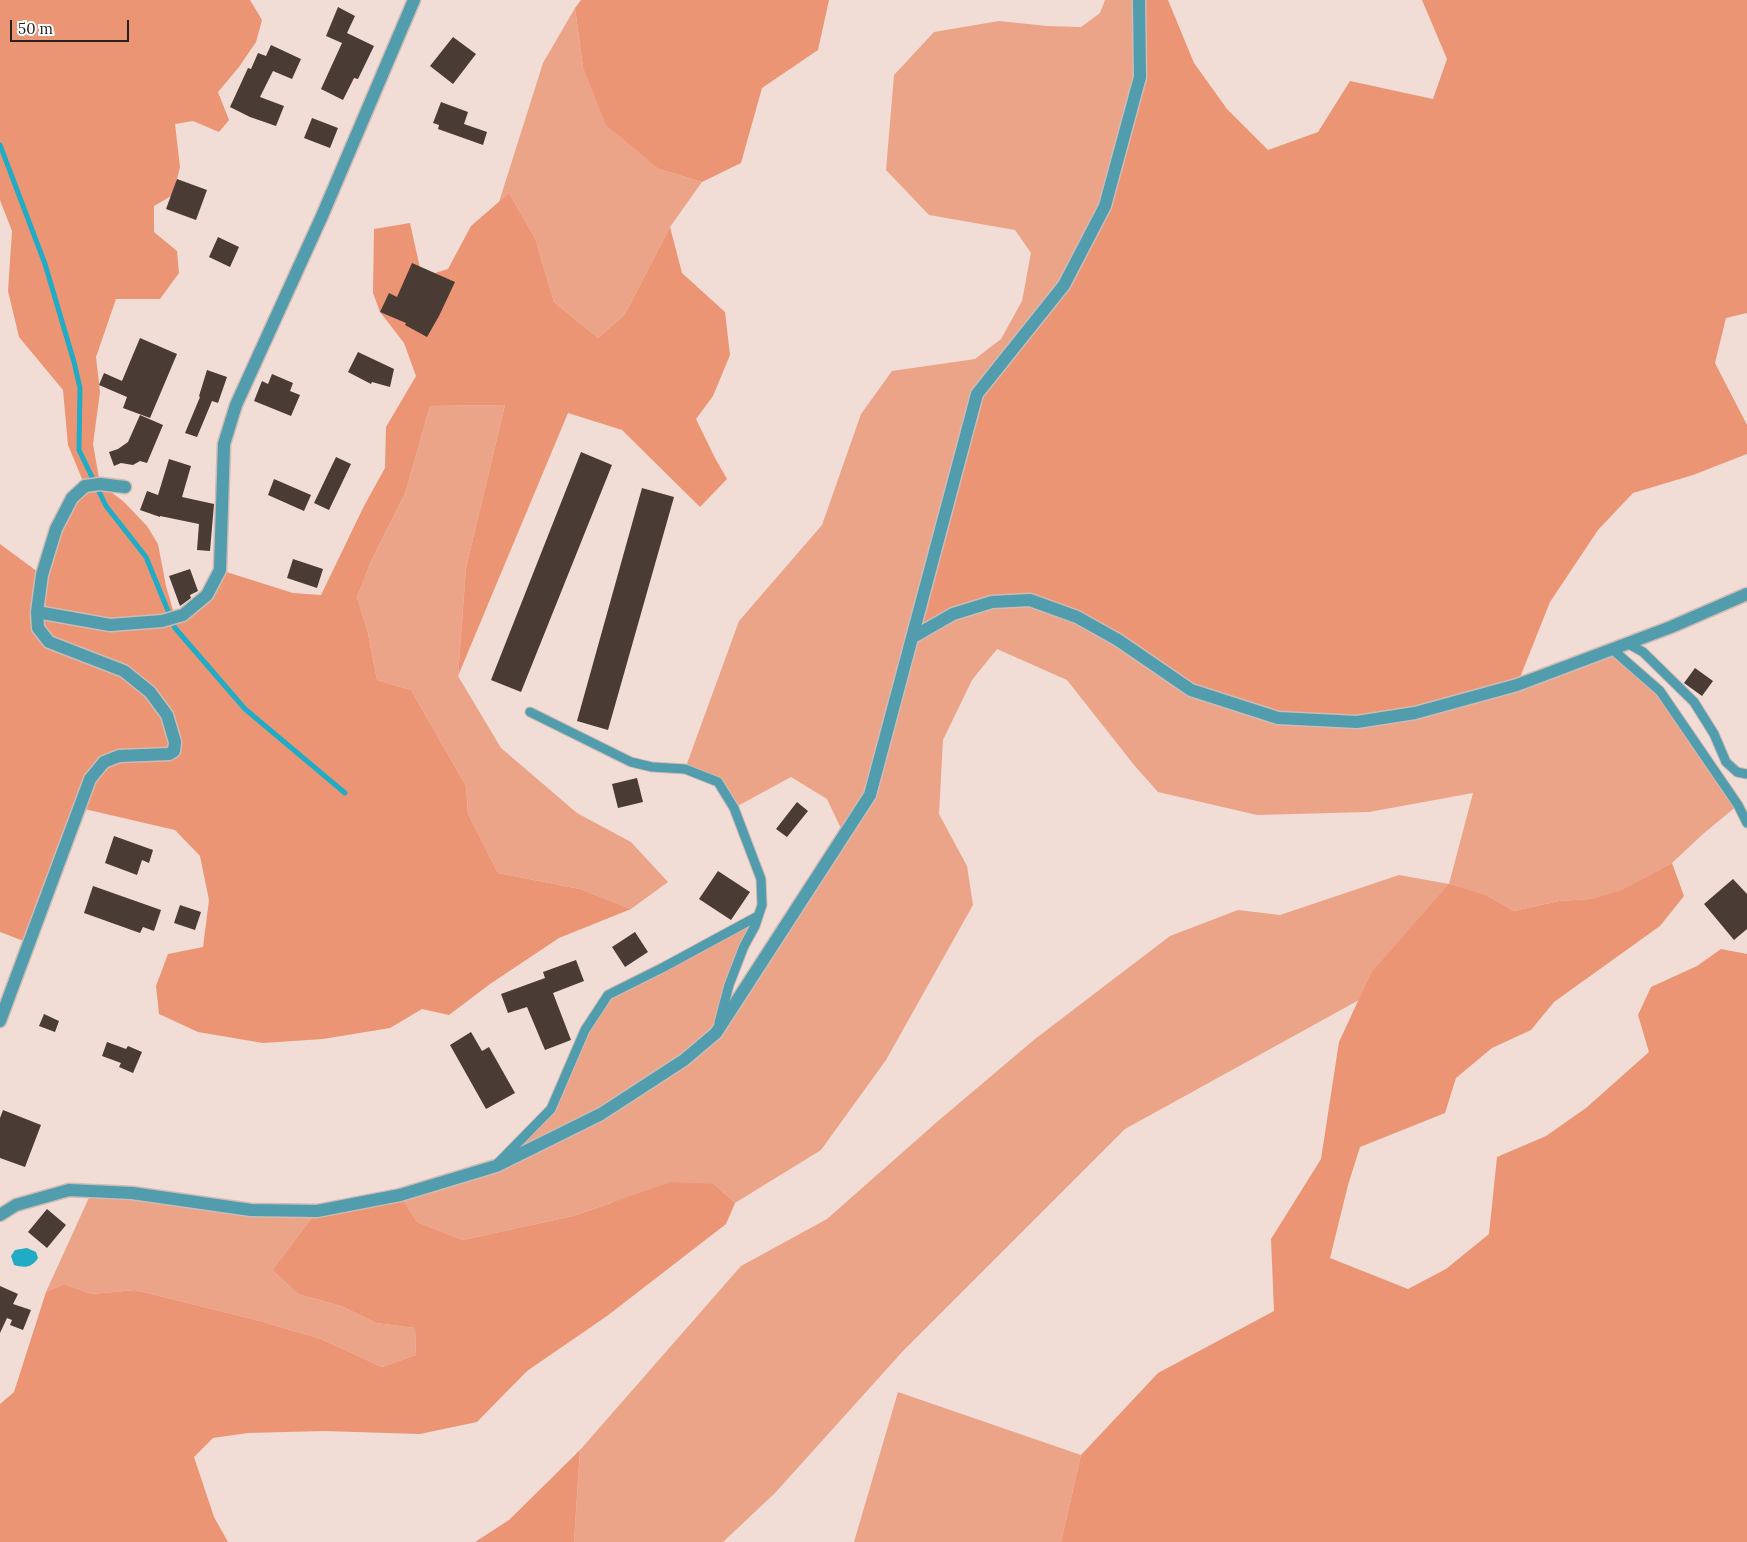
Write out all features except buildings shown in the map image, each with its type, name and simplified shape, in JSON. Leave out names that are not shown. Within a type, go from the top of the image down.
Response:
[{"type":"street","points":[[37,612],[110,625],[162,621],[183,615],[207,595],[220,570],[224,444],[236,405],[322,216],[414,0]]},
{"type":"street","points":[[0,1215],[16,1205],[68,1190],[132,1193],[251,1210],[317,1211],[400,1195],[496,1166],[601,1114],[684,1060],[716,1033],[870,795],[976,394],[1064,285],[1105,206],[1140,77],[1139,0]]},
{"type":"street","points":[[0,1021],[90,780],[104,762],[119,756],[169,754],[174,751],[175,742],[167,715],[150,692],[124,671],[49,642],[38,628],[37,612],[42,575],[56,529],[72,498],[85,486],[100,484],[125,487]]},
{"type":"street","points":[[913,636],[961,611],[992,602],[1030,600],[1077,617],[1118,640],[1190,690],[1278,718],[1357,722],[1414,713],[1517,685],[1671,627],[1747,594]]},
{"type":"lane","points":[[1627,643],[1643,652],[1694,702],[1714,734],[1726,762],[1737,772],[1747,774]]},
{"type":"lane","points":[[1612,649],[1660,691],[1732,797],[1747,823]]},
{"type":"lane","points":[[530,712],[631,762],[652,767],[685,769],[718,782],[734,808],[761,879],[762,905],[729,985],[716,1033]]},
{"type":"lane","points":[[496,1166],[551,1109],[585,1030],[608,995],[758,916]]},
{"type":"shaded area","points":[[0,0],[250,0],[262,20],[256,42],[239,67],[218,92],[229,120],[219,132],[193,121],[175,124],[180,167],[173,195],[154,206],[154,232],[177,251],[179,273],[160,299],[116,299],[96,357],[100,392],[93,444],[100,484],[123,501],[147,526],[158,544],[166,586],[175,617],[183,615],[220,570],[293,593],[321,595],[364,506],[385,468],[386,427],[416,376],[404,343],[380,312],[373,293],[374,229],[410,223],[422,277],[448,269],[471,226],[509,193],[535,238],[554,302],[598,338],[625,314],[670,227],[682,273],[725,312],[730,355],[713,396],[696,419],[727,479],[700,507],[622,430],[568,413],[458,676],[466,568],[505,405],[430,406],[405,494],[372,559],[357,597],[368,633],[377,680],[411,690],[466,786],[468,814],[498,873],[580,889],[631,909],[559,938],[490,984],[449,1015],[422,1009],[390,1028],[323,1039],[263,1043],[198,1032],[159,1014],[156,986],[168,954],[203,947],[209,900],[200,856],[175,830],[80,808],[29,943],[0,932],[0,544],[42,575],[56,529],[85,486],[68,445],[63,390],[19,337],[8,291],[12,231],[0,200]]},
{"type":"shaded area","points":[[581,0],[829,0],[818,50],[762,88],[741,163],[702,182],[659,169],[606,125],[583,67],[575,8]]},
{"type":"shaded area","points":[[1105,0],[1139,0],[1140,77],[1105,206],[953,613],[1030,600],[1415,713],[1612,649],[1660,691],[1738,805],[1672,863],[1623,890],[1590,899],[1559,901],[1514,911],[1488,896],[1371,973],[1359,1000],[1125,1129],[903,1351],[775,1493],[723,1542],[574,1542],[580,1450],[741,1266],[827,1219],[1035,1039],[1170,936],[1238,910],[1280,915],[1399,875],[1449,884],[1473,793],[1369,812],[1257,815],[1158,792],[1134,765],[1067,680],[997,649],[972,680],[943,740],[939,814],[967,866],[973,905],[886,1060],[821,1150],[735,1203],[714,1184],[610,1203],[573,1216],[463,1240],[417,1222],[400,1195],[496,1165],[551,1109],[585,1030],[608,995],[758,916],[717,1031],[844,835],[827,799],[791,777],[734,808],[717,782],[685,769],[739,621],[822,525],[861,414],[892,371],[975,359],[1001,339],[1022,301],[1031,253],[1015,230],[929,215],[886,170],[894,75],[934,32],[999,21],[1081,27],[1100,13]]},
{"type":"shaded area","points":[[1139,0],[1168,0],[1194,63],[1227,109],[1268,150],[1318,132],[1350,81],[1433,99],[1447,59],[1422,0],[1747,0],[1747,313],[1726,318],[1715,363],[1747,425],[1747,454],[1693,475],[1633,493],[1598,530],[1550,602],[1517,685],[1357,722],[1278,718],[1191,690],[1118,640],[1030,600],[992,602],[913,637],[977,394],[1064,285],[1105,206],[1140,77]]},
{"type":"shaded area","points":[[575,8],[583,67],[659,169],[702,182],[670,227],[625,314],[598,338],[554,302],[535,238],[509,193],[499,202],[543,63]]},
{"type":"shaded area","points":[[505,405],[466,568],[458,676],[501,748],[577,813],[631,842],[668,882],[631,909],[580,889],[498,873],[468,814],[466,786],[411,690],[377,680],[368,633],[357,597],[372,559],[405,494],[430,406]]},
{"type":"shaded area","points":[[1672,863],[1684,896],[1660,926],[1554,1002],[1531,1030],[1492,1048],[1456,1078],[1445,1113],[1360,1147],[1348,1185],[1330,1258],[1408,1289],[1446,1269],[1489,1234],[1497,1157],[1546,1136],[1586,1108],[1649,1052],[1638,1015],[1651,987],[1697,966],[1721,949],[1747,954],[1747,1542],[1061,1542],[1081,1455],[1158,1373],[1274,1311],[1271,1239],[1321,1159],[1339,1042],[1371,973],[1449,884],[1488,896],[1514,911],[1559,901],[1590,899],[1622,890]]},
{"type":"shaded area","points":[[671,1182],[714,1184],[735,1203],[726,1224],[607,1316],[527,1371],[477,1422],[420,1434],[323,1431],[248,1433],[213,1438],[194,1457],[214,1517],[228,1542],[0,1542],[0,1404],[14,1392],[46,1292],[64,1284],[92,1294],[135,1290],[260,1321],[321,1339],[382,1367],[416,1355],[415,1328],[376,1323],[341,1306],[298,1294],[272,1270],[317,1211],[400,1195],[417,1222],[463,1240],[573,1216]]},
{"type":"shaded area","points":[[92,1191],[317,1211],[272,1270],[298,1294],[341,1306],[376,1323],[415,1328],[416,1355],[382,1367],[321,1339],[260,1321],[135,1290],[92,1294],[64,1284],[46,1292]]},
{"type":"shaded area","points":[[898,1392],[1081,1455],[1061,1542],[854,1542]]},
{"type":"shaded area","points":[[580,1450],[574,1542],[475,1542],[509,1520]]},
{"type":"water","points":[[27,1248],[36,1252],[38,1258],[36,1261],[28,1266],[14,1265],[11,1256],[15,1250]]},
{"type":"waterway","points":[[0,145],[45,264],[74,362],[80,388],[79,450],[106,506],[146,557],[175,628],[245,709],[345,793]]}]
